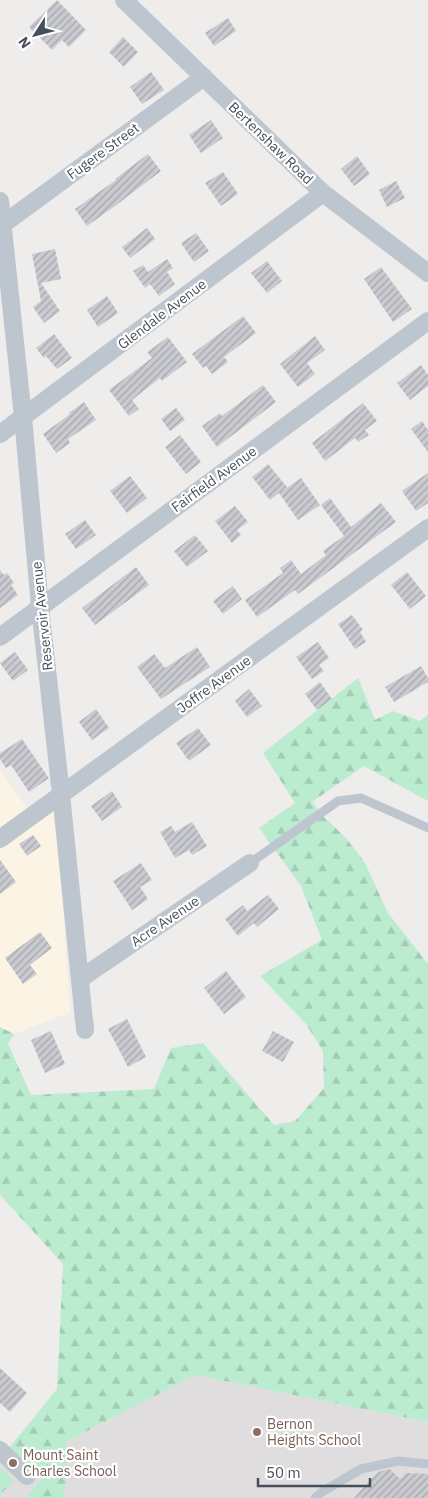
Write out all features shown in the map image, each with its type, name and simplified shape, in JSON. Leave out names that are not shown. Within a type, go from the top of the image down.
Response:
[{"type":"street","name":"Bertenshaw Road","points":[[124,0],[323,194],[420,258],[428,273]]},
{"type":"street","name":"Fugere Street","points":[[2,225],[204,77]]},
{"type":"street","name":"Glendale Avenue","points":[[0,434],[323,194]]},
{"type":"street","name":"Reservoir Avenue","points":[[0,201],[23,417],[40,607],[62,794],[85,1030]]},
{"type":"street","name":"Fairfield Avenue","points":[[0,637],[428,321]]},
{"type":"street","name":"Joffre Avenue","points":[[0,839],[428,528]]},
{"type":"street","name":"Acre Avenue","points":[[80,979],[250,863]]},
{"type":"street","points":[[0,1450],[28,1476]]},
{"type":"lane","points":[[250,863],[338,801],[351,798],[361,798],[372,802],[428,828]]},
{"type":"lane","points":[[315,1498],[361,1469],[398,1461],[428,1464]]},
{"type":"shaded area","points":[[0,770],[28,809],[55,789],[70,1012],[14,1034],[0,1027]]},
{"type":"shaded area","name":"Bernon Heights School","points":[[195,1375],[428,1422],[428,1498],[64,1498],[66,1442]]},
{"type":"shaded area","name":"Mount Saint Charles School","points":[[0,1439],[42,1479],[25,1498],[0,1498]]},
{"type":"green space","points":[[358,678],[375,720],[393,711],[420,721],[428,715],[428,801],[364,766],[312,802],[323,816],[346,838],[365,863],[388,913],[428,964],[428,1422],[195,1375],[66,1442],[64,1498],[25,1498],[42,1479],[10,1447],[57,1389],[63,1264],[0,1195],[0,1027],[14,1034],[8,1044],[31,1095],[154,1089],[171,1048],[203,1043],[274,1125],[295,1121],[324,1088],[323,1051],[306,1024],[260,976],[322,940],[301,886],[259,828],[295,803],[263,753]]},
{"type":"green space","points":[[0,1468],[14,1480],[0,1496]]},
{"type":"building","points":[[57,0],[86,30],[69,47],[62,40],[52,50],[29,27]]},
{"type":"building","points":[[228,18],[236,31],[214,46],[205,33]]},
{"type":"building","points":[[123,37],[138,52],[124,67],[109,52]]},
{"type":"building","points":[[151,72],[164,90],[142,104],[130,87]]},
{"type":"building","points":[[211,120],[223,138],[201,153],[189,135]]},
{"type":"building","points":[[148,154],[161,171],[87,226],[75,209],[116,180]]},
{"type":"building","points":[[357,156],[370,174],[354,186],[341,169]]},
{"type":"building","points":[[223,172],[238,194],[221,206],[205,183]]},
{"type":"building","points":[[396,181],[405,198],[387,207],[379,190]]},
{"type":"building","points":[[147,228],[155,239],[130,258],[122,247]]},
{"type":"building","points":[[196,233],[209,251],[194,262],[181,243]]},
{"type":"building","points":[[55,249],[61,279],[41,283],[60,311],[44,323],[33,307],[41,301],[32,254]]},
{"type":"building","points":[[167,259],[173,268],[167,272],[175,284],[159,296],[150,284],[145,288],[133,271],[143,265],[148,272]]},
{"type":"building","points":[[267,261],[282,281],[267,293],[251,273]]},
{"type":"building","points":[[381,267],[412,309],[393,322],[364,279]]},
{"type":"building","points":[[107,296],[118,313],[98,327],[87,310]]},
{"type":"building","points":[[243,316],[256,333],[224,357],[228,362],[212,374],[206,366],[203,368],[192,354]]},
{"type":"building","points":[[54,334],[72,358],[57,369],[36,348]]},
{"type":"building","points":[[315,336],[325,350],[307,363],[315,374],[298,387],[280,364]]},
{"type":"building","points":[[168,337],[187,362],[162,381],[160,378],[132,400],[139,409],[129,416],[109,390],[152,358],[147,352]]},
{"type":"building","points":[[421,365],[428,375],[428,386],[410,400],[397,383]]},
{"type":"building","points":[[263,385],[276,402],[217,447],[202,426],[220,413],[222,416]]},
{"type":"building","points":[[84,402],[96,420],[68,439],[70,443],[56,453],[43,434]]},
{"type":"building","points":[[363,403],[377,421],[365,430],[369,435],[358,442],[355,438],[325,461],[312,443]]},
{"type":"building","points":[[176,408],[185,420],[170,431],[161,419]]},
{"type":"building","points":[[422,421],[428,430],[428,452],[411,429]]},
{"type":"building","points":[[180,435],[201,462],[186,474],[165,447]]},
{"type":"building","points":[[268,464],[287,487],[281,492],[301,478],[320,505],[298,520],[279,493],[270,500],[252,477]]},
{"type":"building","points":[[428,473],[428,503],[416,511],[402,491]]},
{"type":"building","points":[[130,476],[147,498],[127,513],[110,491]]},
{"type":"building","points":[[330,498],[351,527],[381,503],[396,522],[298,594],[295,590],[257,617],[245,600],[283,573],[280,568],[291,560],[301,574],[326,555],[323,551],[344,536],[321,505]]},
{"type":"building","points":[[235,506],[248,522],[237,530],[241,535],[232,543],[215,521]]},
{"type":"building","points":[[85,520],[96,535],[76,549],[65,534]]},
{"type":"building","points":[[195,535],[208,551],[187,567],[174,551]]},
{"type":"building","points":[[136,567],[149,585],[95,625],[82,608]]},
{"type":"building","points":[[0,570],[4,575],[7,573],[14,583],[11,585],[18,595],[0,608]]},
{"type":"building","points":[[407,572],[426,596],[410,609],[391,585]]},
{"type":"building","points":[[233,586],[242,599],[223,614],[213,601]]},
{"type":"building","points":[[352,615],[363,630],[360,632],[366,642],[355,649],[338,624]]},
{"type":"building","points":[[318,642],[329,658],[319,665],[324,671],[312,679],[296,657]]},
{"type":"building","points":[[197,647],[210,667],[161,699],[137,667],[154,654],[165,668]]},
{"type":"building","points":[[15,652],[28,670],[13,681],[0,663]]},
{"type":"building","points":[[421,666],[428,678],[428,682],[394,702],[385,687]]},
{"type":"building","points":[[320,682],[332,699],[317,710],[305,694]]},
{"type":"building","points":[[249,689],[262,706],[247,717],[235,701]]},
{"type":"building","points":[[96,709],[109,728],[92,740],[79,722]]},
{"type":"building","points":[[198,728],[211,745],[189,761],[176,743]]},
{"type":"building","points":[[22,739],[49,778],[29,792],[11,765],[6,768],[0,759],[0,753]]},
{"type":"building","points":[[112,791],[122,807],[102,821],[91,806]]},
{"type":"building","points":[[192,822],[207,846],[192,855],[189,850],[175,858],[160,832],[171,826],[175,832]]},
{"type":"building","points":[[33,835],[41,846],[27,856],[19,844]]},
{"type":"building","points":[[0,860],[16,882],[0,894]]},
{"type":"building","points":[[141,863],[152,880],[140,887],[148,899],[132,910],[113,881]]},
{"type":"building","points":[[268,895],[279,909],[257,927],[254,923],[238,936],[225,919],[243,905],[247,911]]},
{"type":"building","points":[[40,932],[52,948],[30,965],[37,974],[23,984],[5,958]]},
{"type":"building","points":[[226,971],[246,997],[224,1014],[204,988]]},
{"type":"building","points":[[127,1019],[146,1057],[128,1067],[108,1029]]},
{"type":"building","points":[[51,1031],[65,1064],[45,1073],[31,1040]]},
{"type":"building","points":[[273,1031],[294,1042],[283,1062],[262,1051]]},
{"type":"building","points":[[0,1368],[27,1393],[10,1412],[0,1403]]},
{"type":"building","points":[[390,1469],[400,1479],[406,1473],[428,1474],[428,1498],[354,1498],[378,1472]]},
{"type":"place","name":"Bernon Heights School","points":[[257,1432]]},
{"type":"place","name":"Mount Saint Charles School","points":[[13,1463]]}]
